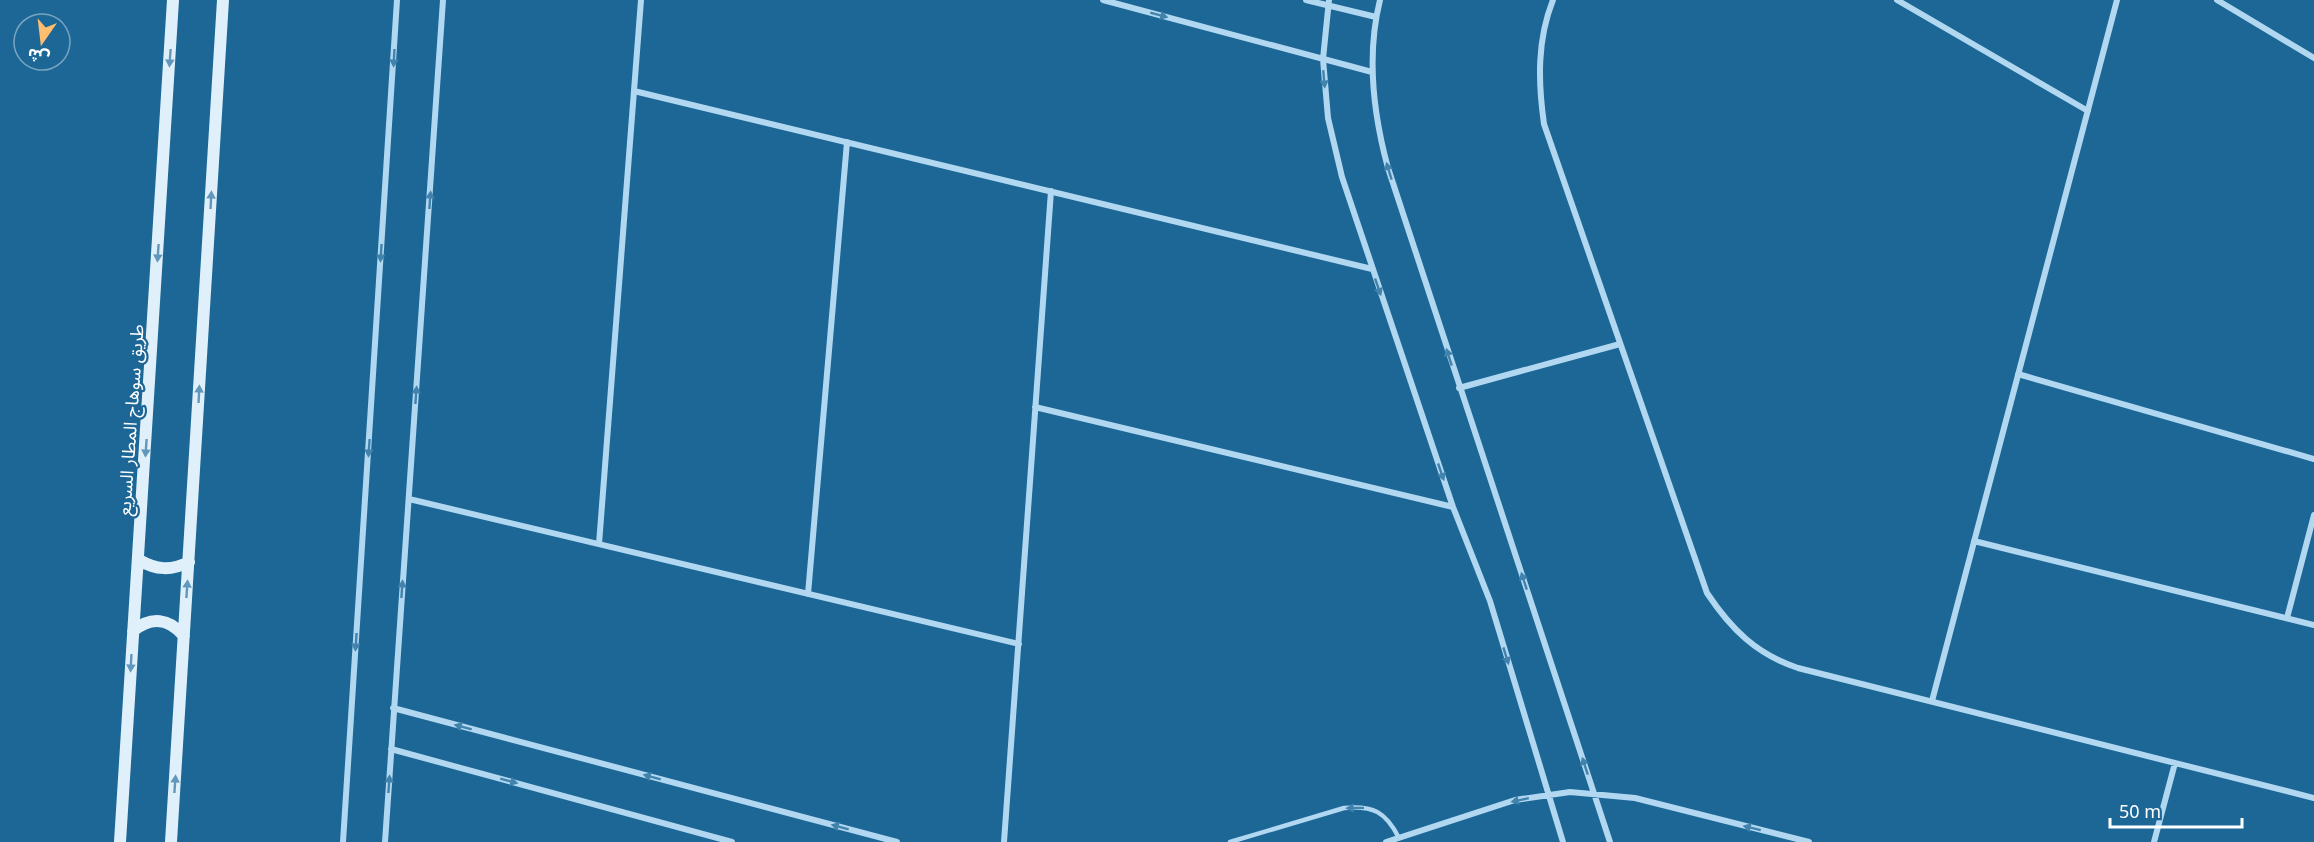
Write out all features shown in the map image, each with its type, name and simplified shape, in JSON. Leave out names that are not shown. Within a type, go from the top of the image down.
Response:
[{"type":"street","name":"طريق سوهاج المطار السريع","points":[[120,842],[173,0]]},
{"type":"street","points":[[171,842],[223,0]]},
{"type":"street","points":[[343,842],[397,0]]},
{"type":"street","points":[[385,842],[442,0]]},
{"type":"street","points":[[599,544],[641,0]]},
{"type":"street","points":[[1103,0],[1372,72]]},
{"type":"street","points":[[1306,0],[1328,3],[1376,17]]},
{"type":"street","points":[[1380,0],[1376,17],[1372,72],[1378,130],[1388,168],[1610,842]]},
{"type":"street","points":[[1553,0],[1543,36],[1540,64],[1540,94],[1544,124],[1707,593],[1724,618],[1746,640],[1767,655],[1791,666],[2314,798]]},
{"type":"street","points":[[1896,0],[2088,111]]},
{"type":"street","points":[[1932,701],[2117,0]]},
{"type":"street","points":[[2217,0],[2314,58]]},
{"type":"street","points":[[1328,3],[1323,59],[1328,118],[1342,177],[1452,507],[1490,601],[1563,842]]},
{"type":"street","points":[[634,91],[1372,269]]},
{"type":"street","points":[[808,594],[847,142]]},
{"type":"street","points":[[1004,842],[1051,191]]},
{"type":"street","points":[[1459,388],[1620,344]]},
{"type":"street","points":[[2018,374],[2314,459]]},
{"type":"street","points":[[1035,407],[1452,507]]},
{"type":"street","points":[[409,499],[1018,644]]},
{"type":"street","points":[[2287,618],[2314,515]]},
{"type":"street","points":[[1974,541],[2314,625]]},
{"type":"street","points":[[139,560],[148,566],[169,569],[189,562]]},
{"type":"street","points":[[133,631],[142,624],[154,620],[165,621],[176,627],[184,636]]},
{"type":"street","points":[[393,708],[897,842]]},
{"type":"street","points":[[392,749],[732,842]]},
{"type":"street","points":[[2154,842],[2175,762]]},
{"type":"street","points":[[1386,842],[1515,800],[1547,794],[1594,793],[1635,798],[1809,842]]},
{"type":"lane","points":[[1230,842],[1344,808],[1362,806],[1378,812],[1391,822],[1399,838]]}]
